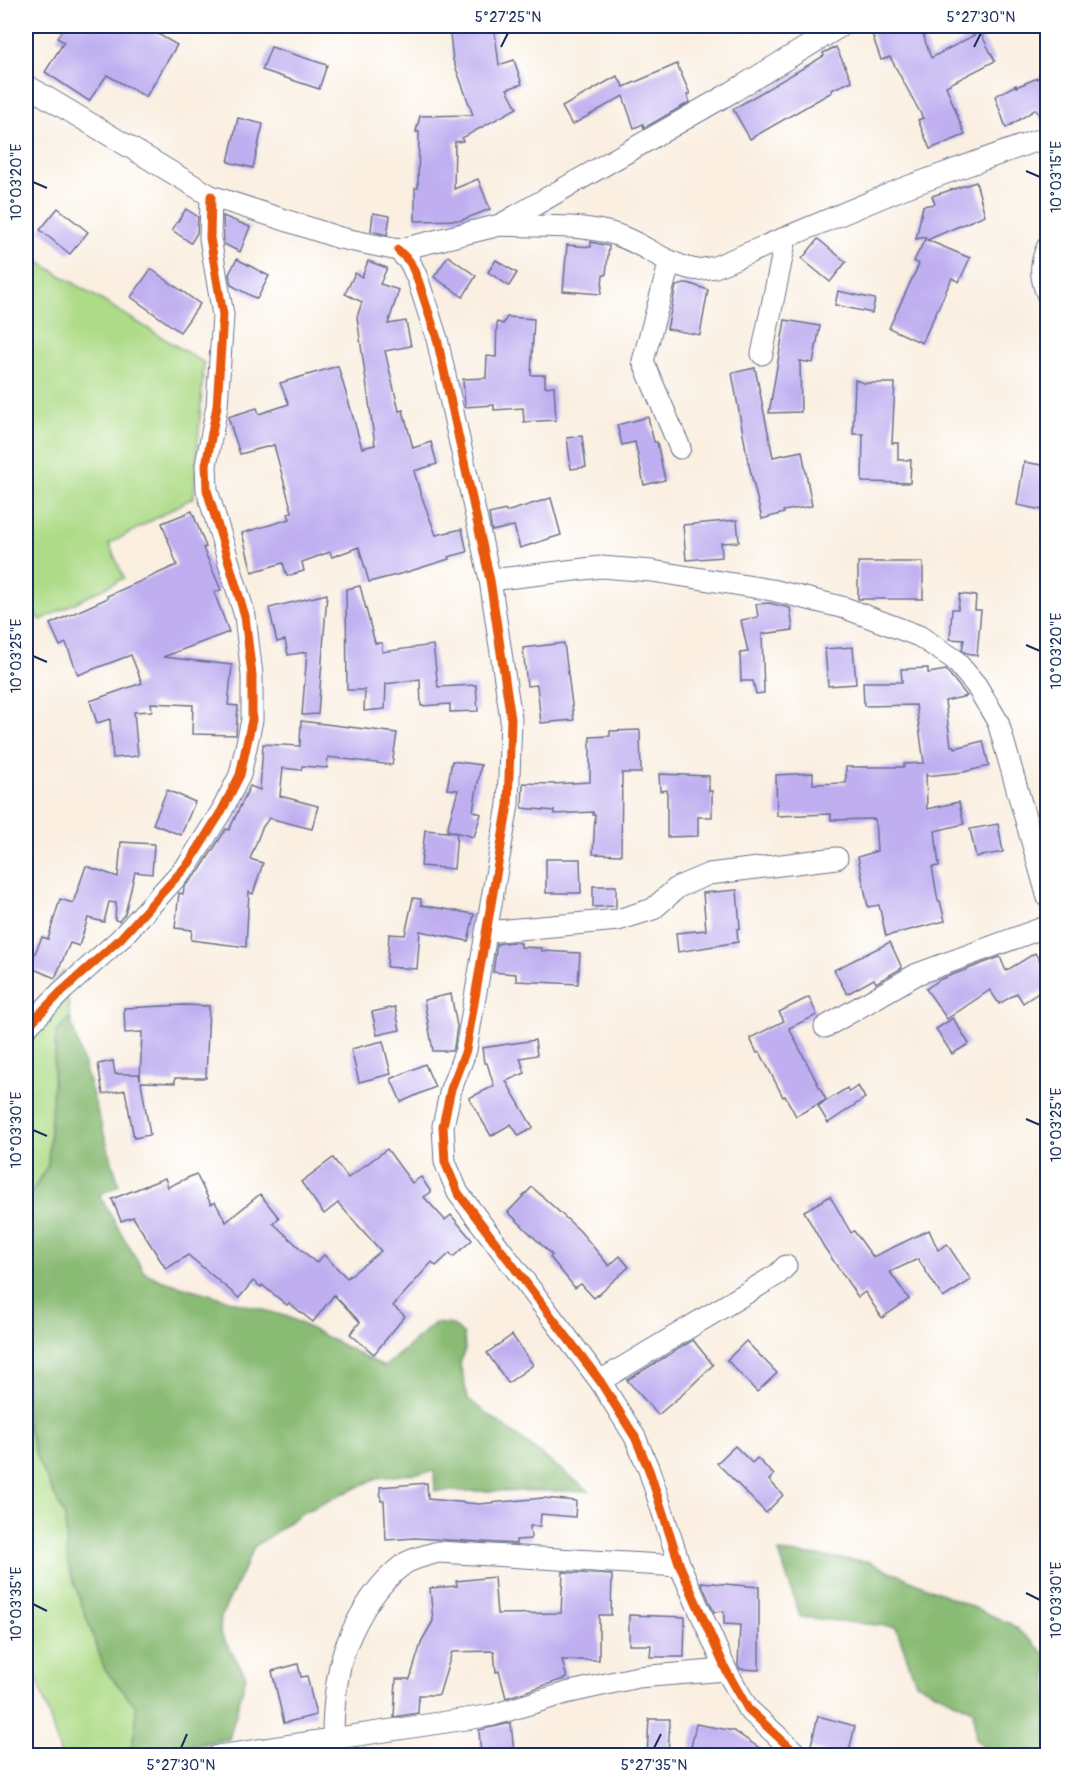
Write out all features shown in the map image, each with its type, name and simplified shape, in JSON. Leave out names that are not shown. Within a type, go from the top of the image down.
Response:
[{"type":"street","points":[[500,225],[732,92],[841,26]]},
{"type":"street","points":[[26,85],[211,196],[340,238],[398,250],[500,225],[581,228],[608,232],[632,240],[670,261],[694,270],[715,267],[904,188],[1035,141],[1047,139]]},
{"type":"street","points":[[26,1028],[62,991],[120,939],[189,863],[221,812],[240,775],[252,720],[252,675],[244,616],[229,558],[207,490],[206,465],[217,406],[223,315],[210,238],[211,196]]},
{"type":"street","points":[[762,354],[786,238]]},
{"type":"street","points":[[1047,246],[1042,259],[1041,280],[1047,296]]},
{"type":"street","points":[[398,250],[410,262],[418,280],[437,339],[490,580],[511,719],[508,804],[465,1050],[451,1089],[442,1126],[445,1162],[458,1193],[600,1382],[638,1445],[649,1470],[680,1566],[726,1670],[748,1709],[799,1755]]},
{"type":"street","points":[[670,261],[643,361],[680,447]]},
{"type":"street","points":[[490,580],[601,567],[652,571],[772,590],[844,608],[920,636],[954,659],[976,685],[998,722],[1047,898]]},
{"type":"street","points":[[486,932],[618,920],[653,909],[678,887],[708,874],[837,858]]},
{"type":"street","points":[[825,1027],[917,974],[1047,926]]},
{"type":"street","points":[[600,1382],[778,1274],[786,1266]]},
{"type":"street","points":[[333,1748],[337,1689],[345,1647],[372,1596],[405,1563],[438,1552],[680,1566]]},
{"type":"street","points":[[218,1755],[333,1748],[493,1715],[566,1693],[638,1677],[726,1670]]},
{"type":"green space","points":[[26,254],[204,363],[194,497],[109,544],[124,578],[41,620],[26,607]]},
{"type":"green space","points":[[64,971],[70,1018],[56,1033],[48,1165],[26,1202],[26,1016]]},
{"type":"green space","points":[[70,1018],[119,1185],[99,1195],[144,1272],[160,1280],[288,1317],[384,1367],[435,1323],[453,1325],[464,1335],[465,1350],[460,1364],[468,1399],[589,1491],[435,1491],[434,1471],[377,1478],[302,1513],[254,1547],[221,1617],[220,1633],[246,1676],[229,1739],[143,1755],[130,1755],[136,1722],[136,1706],[105,1670],[68,1565],[65,1517],[37,1459],[26,1421],[26,1202],[48,1165],[56,1033]]},
{"type":"green space","points":[[26,1421],[37,1459],[65,1517],[68,1565],[105,1670],[136,1706],[136,1722],[130,1755],[61,1755],[26,1641]]},
{"type":"green space","points":[[779,1552],[867,1561],[1011,1624],[1047,1655],[1047,1755],[992,1755],[976,1740],[973,1710],[916,1683],[896,1627],[800,1617]]},
{"type":"building","points":[[65,26],[144,26],[177,45],[146,97],[107,75],[89,101],[45,72],[64,42],[57,38]]},
{"type":"building","points":[[449,26],[494,26],[499,65],[514,60],[522,84],[507,89],[517,108],[462,138],[463,141],[455,142],[454,189],[478,179],[490,209],[462,220],[415,221],[419,132],[416,132],[420,116],[473,115],[453,60]]},
{"type":"building","points":[[886,26],[920,26],[931,58],[980,32],[995,61],[946,86],[965,135],[930,149],[918,120],[923,118],[890,57],[881,60],[871,31]]},
{"type":"building","points":[[271,47],[327,65],[319,89],[262,70]]},
{"type":"building","points":[[836,47],[852,81],[831,90],[832,92],[750,139],[733,109]]},
{"type":"building","points":[[677,64],[690,94],[687,95],[690,102],[644,128],[643,124],[634,128],[623,96],[572,125],[562,107],[617,76],[624,87]]},
{"type":"building","points":[[1047,74],[1047,126],[1044,127],[1036,109],[1006,128],[995,96],[1016,85],[1016,87]]},
{"type":"building","points":[[238,118],[263,124],[253,168],[228,162]]},
{"type":"building","points":[[976,182],[985,215],[927,240],[970,258],[959,282],[952,278],[922,343],[889,328],[919,264],[914,261],[926,237],[916,239],[923,206],[935,204],[932,196]]},
{"type":"building","points":[[58,208],[88,232],[70,254],[40,230]]},
{"type":"building","points":[[186,209],[198,217],[197,233],[191,243],[172,230]]},
{"type":"building","points":[[373,213],[390,216],[387,235],[371,231]]},
{"type":"building","points":[[223,216],[250,227],[240,252],[224,244]]},
{"type":"building","points":[[818,239],[846,262],[830,282],[802,259]]},
{"type":"building","points":[[591,242],[609,246],[606,275],[603,275],[601,294],[563,291],[567,245],[591,247]]},
{"type":"building","points":[[448,256],[476,276],[463,297],[434,277]]},
{"type":"building","points":[[237,259],[269,276],[257,299],[231,285],[229,274]]},
{"type":"building","points":[[496,260],[517,273],[509,286],[488,272]]},
{"type":"building","points":[[368,261],[387,268],[380,284],[399,290],[388,324],[406,321],[411,346],[385,351],[399,411],[403,410],[413,448],[431,442],[437,464],[414,471],[420,492],[436,535],[462,529],[467,552],[369,582],[359,547],[332,557],[330,552],[302,562],[304,571],[287,576],[283,563],[252,572],[242,533],[290,519],[288,514],[292,512],[274,445],[240,454],[228,417],[257,408],[259,414],[289,404],[280,383],[338,366],[362,448],[375,445],[357,317],[362,302],[345,294],[355,273],[362,277]]},
{"type":"building","points":[[151,269],[200,304],[180,332],[131,297]]},
{"type":"building","points":[[688,283],[708,290],[700,335],[667,329],[676,286]]},
{"type":"building","points":[[838,291],[875,299],[872,313],[835,305]]},
{"type":"building","points":[[507,317],[534,319],[531,375],[545,375],[545,387],[554,386],[556,420],[524,422],[523,408],[494,410],[494,405],[465,407],[463,379],[486,378],[487,356],[496,357],[497,322],[503,324]]},
{"type":"building","points":[[785,320],[820,326],[813,363],[800,361],[801,412],[769,413]]},
{"type":"building","points":[[755,368],[773,457],[802,451],[812,506],[783,511],[784,513],[762,519],[748,461],[732,373]]},
{"type":"building","points":[[855,380],[864,383],[895,383],[892,443],[898,443],[898,460],[911,460],[910,483],[862,482],[863,434],[853,434]]},
{"type":"building","points":[[648,417],[654,442],[657,442],[665,480],[644,485],[635,442],[622,445],[617,425]]},
{"type":"building","points":[[582,436],[586,467],[571,469],[567,438]]},
{"type":"building","points":[[1024,462],[1047,466],[1047,511],[1017,505]]},
{"type":"building","points":[[551,498],[561,535],[520,548],[514,526],[492,531],[489,514],[506,510],[506,512]]},
{"type":"building","points":[[192,511],[206,547],[203,548],[221,590],[214,592],[229,632],[163,657],[232,665],[228,705],[238,706],[236,735],[192,734],[193,705],[151,703],[152,711],[134,712],[138,756],[113,758],[110,719],[97,723],[90,701],[142,683],[131,655],[78,675],[66,643],[60,646],[50,624],[177,565],[162,523]]},
{"type":"building","points":[[737,520],[739,542],[721,543],[722,557],[686,560],[683,525]]},
{"type":"building","points":[[858,562],[923,562],[923,599],[858,599]]},
{"type":"building","points":[[360,586],[375,643],[382,643],[382,652],[433,645],[438,687],[476,685],[478,711],[450,712],[450,704],[421,706],[420,679],[386,684],[385,709],[364,711],[365,690],[347,690],[346,589]]},
{"type":"building","points":[[327,594],[318,714],[302,715],[307,652],[288,655],[285,640],[277,642],[269,608]]},
{"type":"building","points":[[960,594],[976,596],[975,610],[981,610],[977,655],[962,650],[964,640],[950,639],[952,609],[958,609]]},
{"type":"building","points":[[769,603],[790,608],[793,630],[762,634],[764,693],[756,694],[753,681],[741,681],[740,653],[748,652],[741,620],[758,617],[756,604]]},
{"type":"building","points":[[564,643],[574,720],[541,723],[537,685],[527,686],[523,648]]},
{"type":"building","points":[[853,647],[856,684],[828,686],[825,649]]},
{"type":"building","points":[[928,668],[928,673],[946,670],[967,696],[945,701],[951,746],[955,748],[983,741],[989,766],[964,772],[926,776],[927,809],[959,802],[964,824],[935,831],[939,866],[932,867],[938,901],[940,901],[945,921],[886,936],[879,905],[868,907],[858,857],[877,851],[875,819],[831,820],[831,814],[777,816],[776,775],[813,773],[813,784],[846,783],[846,767],[904,767],[904,764],[924,763],[916,705],[864,706],[863,682],[902,682],[901,669]]},
{"type":"building","points":[[301,721],[397,733],[392,765],[328,757],[327,768],[302,766],[301,770],[283,768],[280,796],[318,806],[312,829],[269,818],[262,828],[250,859],[263,863],[253,894],[249,892],[246,947],[191,940],[192,930],[175,928],[179,893],[183,894],[184,887],[200,870],[226,829],[229,830],[250,786],[260,790],[263,744],[300,746]]},
{"type":"building","points":[[640,730],[641,773],[622,773],[621,855],[593,854],[595,815],[593,812],[554,814],[554,811],[522,808],[523,783],[590,782],[590,737],[610,736],[610,731]]},
{"type":"building","points":[[452,761],[481,765],[473,811],[481,814],[474,837],[447,830],[458,790],[447,789]]},
{"type":"building","points":[[659,774],[709,776],[709,791],[712,791],[712,817],[698,817],[698,836],[667,837],[667,790],[660,791]]},
{"type":"building","points":[[167,790],[195,802],[181,835],[153,824]]},
{"type":"building","points":[[998,824],[1003,852],[976,857],[970,829]]},
{"type":"building","points":[[425,830],[457,833],[454,869],[421,866]]},
{"type":"building","points":[[121,842],[154,844],[152,874],[135,872],[125,914],[119,921],[115,920],[116,903],[109,902],[104,922],[88,918],[79,946],[70,943],[55,978],[29,967],[42,937],[48,939],[60,899],[73,903],[86,866],[118,877]]},
{"type":"building","points":[[546,859],[580,859],[581,893],[546,893]]},
{"type":"building","points":[[593,886],[616,886],[616,906],[593,907]]},
{"type":"building","points":[[737,890],[740,928],[737,929],[738,942],[678,952],[676,933],[706,930],[703,893]]},
{"type":"building","points":[[413,898],[421,899],[421,905],[474,914],[468,941],[420,931],[417,969],[387,967],[389,934],[405,935]]},
{"type":"building","points":[[890,942],[902,968],[876,983],[874,979],[847,994],[834,970]]},
{"type":"building","points":[[521,943],[521,947],[542,948],[542,951],[580,953],[578,984],[516,981],[516,974],[493,972],[497,944]]},
{"type":"building","points":[[1035,953],[1047,974],[1047,987],[1023,1003],[1017,993],[999,1004],[990,990],[947,1019],[926,989],[941,979],[1000,957],[1006,971]]},
{"type":"building","points":[[451,994],[457,1026],[454,1047],[452,1051],[433,1051],[424,1000]]},
{"type":"building","points":[[809,997],[817,1015],[789,1028],[826,1100],[796,1116],[750,1038],[784,1021],[779,1012]]},
{"type":"building","points":[[209,1006],[206,1078],[175,1078],[175,1083],[141,1082],[150,1135],[134,1138],[125,1090],[103,1094],[98,1064],[113,1061],[115,1074],[139,1074],[140,1080],[142,1032],[125,1033],[124,1008]]},
{"type":"building","points":[[395,1007],[400,1030],[377,1035],[372,1012]]},
{"type":"building","points":[[953,1018],[969,1044],[952,1054],[936,1029]]},
{"type":"building","points":[[535,1040],[537,1055],[520,1058],[525,1073],[506,1081],[533,1128],[519,1136],[511,1124],[491,1136],[469,1098],[494,1086],[487,1063],[484,1063],[482,1048]]},
{"type":"building","points":[[383,1041],[391,1074],[359,1082],[351,1049]]},
{"type":"building","points":[[425,1064],[435,1087],[401,1102],[391,1079]]},
{"type":"building","points":[[858,1086],[865,1098],[828,1123],[818,1106],[847,1088],[849,1092]]},
{"type":"building","points":[[387,1149],[412,1183],[421,1177],[431,1192],[424,1197],[445,1220],[451,1215],[472,1240],[453,1257],[450,1253],[436,1266],[432,1262],[393,1306],[405,1316],[374,1354],[350,1334],[360,1322],[334,1295],[313,1322],[289,1303],[287,1305],[262,1285],[261,1287],[253,1281],[239,1298],[188,1255],[166,1269],[133,1217],[121,1221],[112,1199],[165,1178],[168,1187],[196,1174],[211,1204],[215,1202],[226,1222],[260,1194],[279,1218],[273,1223],[316,1263],[324,1255],[347,1278],[381,1251],[338,1203],[324,1214],[301,1182],[333,1158],[348,1178]]},
{"type":"building","points":[[532,1187],[580,1231],[609,1266],[620,1256],[629,1267],[594,1298],[581,1284],[575,1288],[550,1257],[552,1255],[508,1212]]},
{"type":"building","points":[[830,1196],[851,1233],[854,1231],[873,1257],[929,1230],[938,1250],[947,1244],[971,1280],[943,1298],[918,1259],[890,1272],[909,1299],[882,1318],[865,1292],[858,1297],[824,1247],[804,1211]]},
{"type":"building","points":[[512,1335],[533,1365],[508,1383],[487,1353]]},
{"type":"building","points":[[693,1340],[713,1365],[658,1415],[627,1380]]},
{"type":"building","points":[[746,1341],[777,1373],[757,1392],[727,1360]]},
{"type":"building","points":[[735,1446],[752,1463],[757,1458],[774,1475],[769,1480],[783,1495],[766,1513],[717,1463]]},
{"type":"building","points":[[427,1483],[428,1499],[479,1504],[543,1498],[576,1501],[575,1517],[541,1514],[540,1526],[530,1526],[531,1539],[516,1540],[516,1544],[415,1538],[386,1540],[384,1501],[381,1501],[380,1487]]},
{"type":"building","points":[[563,1572],[612,1575],[611,1615],[599,1615],[599,1660],[562,1660],[567,1678],[506,1698],[499,1671],[496,1672],[494,1651],[452,1652],[439,1695],[419,1695],[418,1713],[394,1717],[396,1679],[410,1679],[422,1640],[433,1621],[430,1588],[457,1586],[456,1581],[494,1577],[497,1614],[561,1613]]},
{"type":"building","points":[[701,1582],[759,1587],[759,1670],[740,1669],[738,1665],[740,1625],[724,1624],[724,1611],[714,1612]]},
{"type":"building","points":[[629,1615],[685,1617],[684,1657],[650,1657],[651,1645],[629,1645]]},
{"type":"building","points":[[298,1664],[301,1677],[307,1676],[316,1715],[284,1723],[272,1671]]},
{"type":"building","points":[[818,1716],[855,1726],[848,1755],[834,1755],[810,1749]]},
{"type":"building","points":[[649,1719],[670,1719],[668,1755],[647,1755]]},
{"type":"building","points":[[511,1723],[514,1753],[481,1755],[479,1730]]},
{"type":"building","points":[[696,1724],[734,1731],[770,1755],[707,1755],[690,1752]]},
{"type":"cycle path","points":[[26,1028],[62,991],[120,939],[189,863],[221,812],[240,775],[252,720],[252,675],[245,616],[207,490],[206,465],[217,406],[223,315],[210,238],[211,196]]},
{"type":"cycle path","points":[[398,250],[410,262],[418,280],[437,339],[490,580],[511,719],[508,805],[466,1050],[451,1089],[443,1126],[445,1162],[458,1193],[600,1381],[635,1437],[649,1470],[680,1566],[726,1670],[748,1709],[799,1756]]}]
